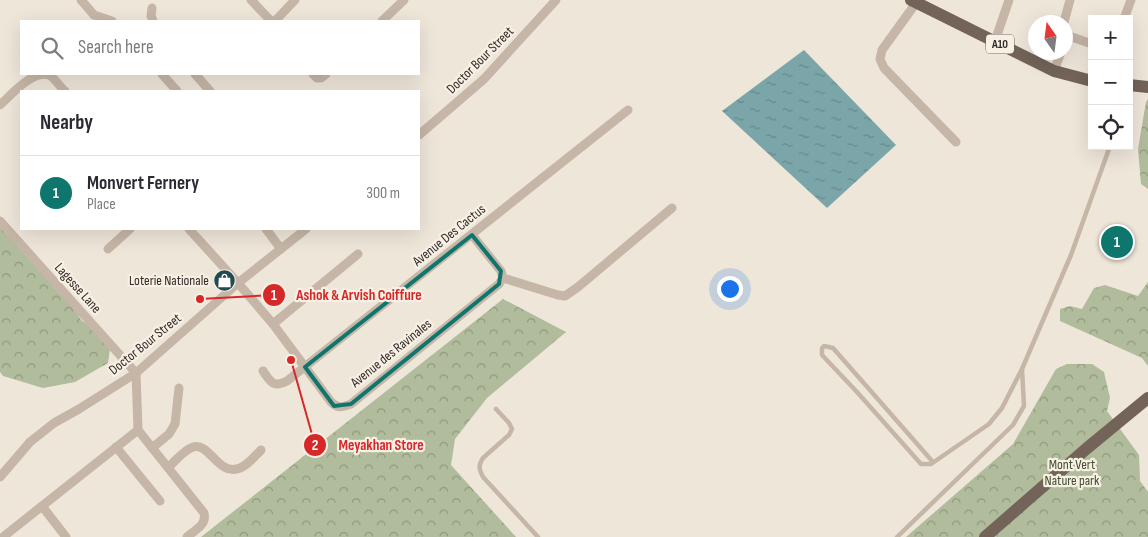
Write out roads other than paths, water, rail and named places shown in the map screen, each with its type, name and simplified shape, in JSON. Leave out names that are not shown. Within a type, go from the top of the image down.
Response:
[{"type":"main road","name":"A10","points":[[913,1],[1054,71],[1088,80]]},
{"type":"main road","points":[[1133,87],[1148,88]]},
{"type":"main road","points":[[985,537],[1148,398]]},
{"type":"street","points":[[82,0],[94,15],[109,20]]},
{"type":"street","points":[[251,0],[270,20]]},
{"type":"street","points":[[276,20],[295,0]]},
{"type":"street","points":[[383,20],[404,0]]},
{"type":"street","name":"Doctor Bour Street","points":[[420,134],[484,79],[556,0]]},
{"type":"street","points":[[995,41],[1008,0]]},
{"type":"street","points":[[1066,15],[1070,0]]},
{"type":"street","points":[[1125,15],[1131,0]]},
{"type":"street","points":[[913,1],[882,50],[880,59],[884,68],[956,142]]},
{"type":"street","points":[[152,8],[153,20]]},
{"type":"street","points":[[1073,38],[1088,43]]},
{"type":"street","points":[[1054,71],[1058,60]]},
{"type":"street","points":[[1,103],[32,77],[39,75]]},
{"type":"street","points":[[45,75],[52,77],[64,90]]},
{"type":"street","points":[[163,75],[176,90]]},
{"type":"street","points":[[197,75],[209,90]]},
{"type":"street","name":"Avenue Des Cactus","points":[[263,371],[271,382],[278,385],[288,381],[628,110]]},
{"type":"street","points":[[472,235],[502,271],[503,278],[565,296],[672,208]]},
{"type":"street","name":"Lagesse Lane","points":[[0,221],[136,373]]},
{"type":"street","points":[[108,249],[129,230]]},
{"type":"street","points":[[190,230],[273,324],[305,367]]},
{"type":"street","points":[[267,230],[281,249]]},
{"type":"street","name":"Doctor Bour Street","points":[[0,478],[30,442],[54,423],[79,410],[136,373],[238,283],[305,230]]},
{"type":"street","points":[[273,324],[358,254]]},
{"type":"street","name":"Avenue des Ravinales","points":[[305,367],[334,406],[339,407],[351,404],[500,284],[503,278]]},
{"type":"street","points":[[136,373],[138,430],[201,508],[206,518],[204,524],[187,537]]},
{"type":"street","points":[[152,448],[169,434],[174,424],[178,388]]},
{"type":"street","points":[[4,537],[138,430]]},
{"type":"street","points":[[169,467],[192,447],[198,446],[203,448],[220,465],[231,469],[239,469],[262,450]]},
{"type":"street","points":[[116,447],[160,501]]},
{"type":"street","points":[[42,506],[66,537]]},
{"type":"lane","points":[[933,462],[833,348],[824,346],[822,348],[822,355],[921,464],[931,464],[989,424],[1002,408],[1022,369],[1071,255],[1109,150]]},
{"type":"lane","points":[[897,537],[1013,425],[1024,406],[1022,369]]},
{"type":"lane","points":[[873,410],[881,403]]},
{"type":"lane","points":[[496,408],[512,429],[509,435],[483,458],[479,469],[483,477],[538,537]]},
{"type":"water","points":[[804,50],[896,145],[827,208],[722,111]]},
{"type":"place","name":"Monvert Fernery","points":[[1117,242]]},
{"type":"place","name":"Loterie Nationale","points":[[225,280]]},
{"type":"place","name":"Ashok & Arvish Coiffure","points":[[200,299]]},
{"type":"place","name":"Meyakhan Store","points":[[291,360]]},
{"type":"park label","name":"Mont Vert Nature park","points":[[1072,472]]}]
